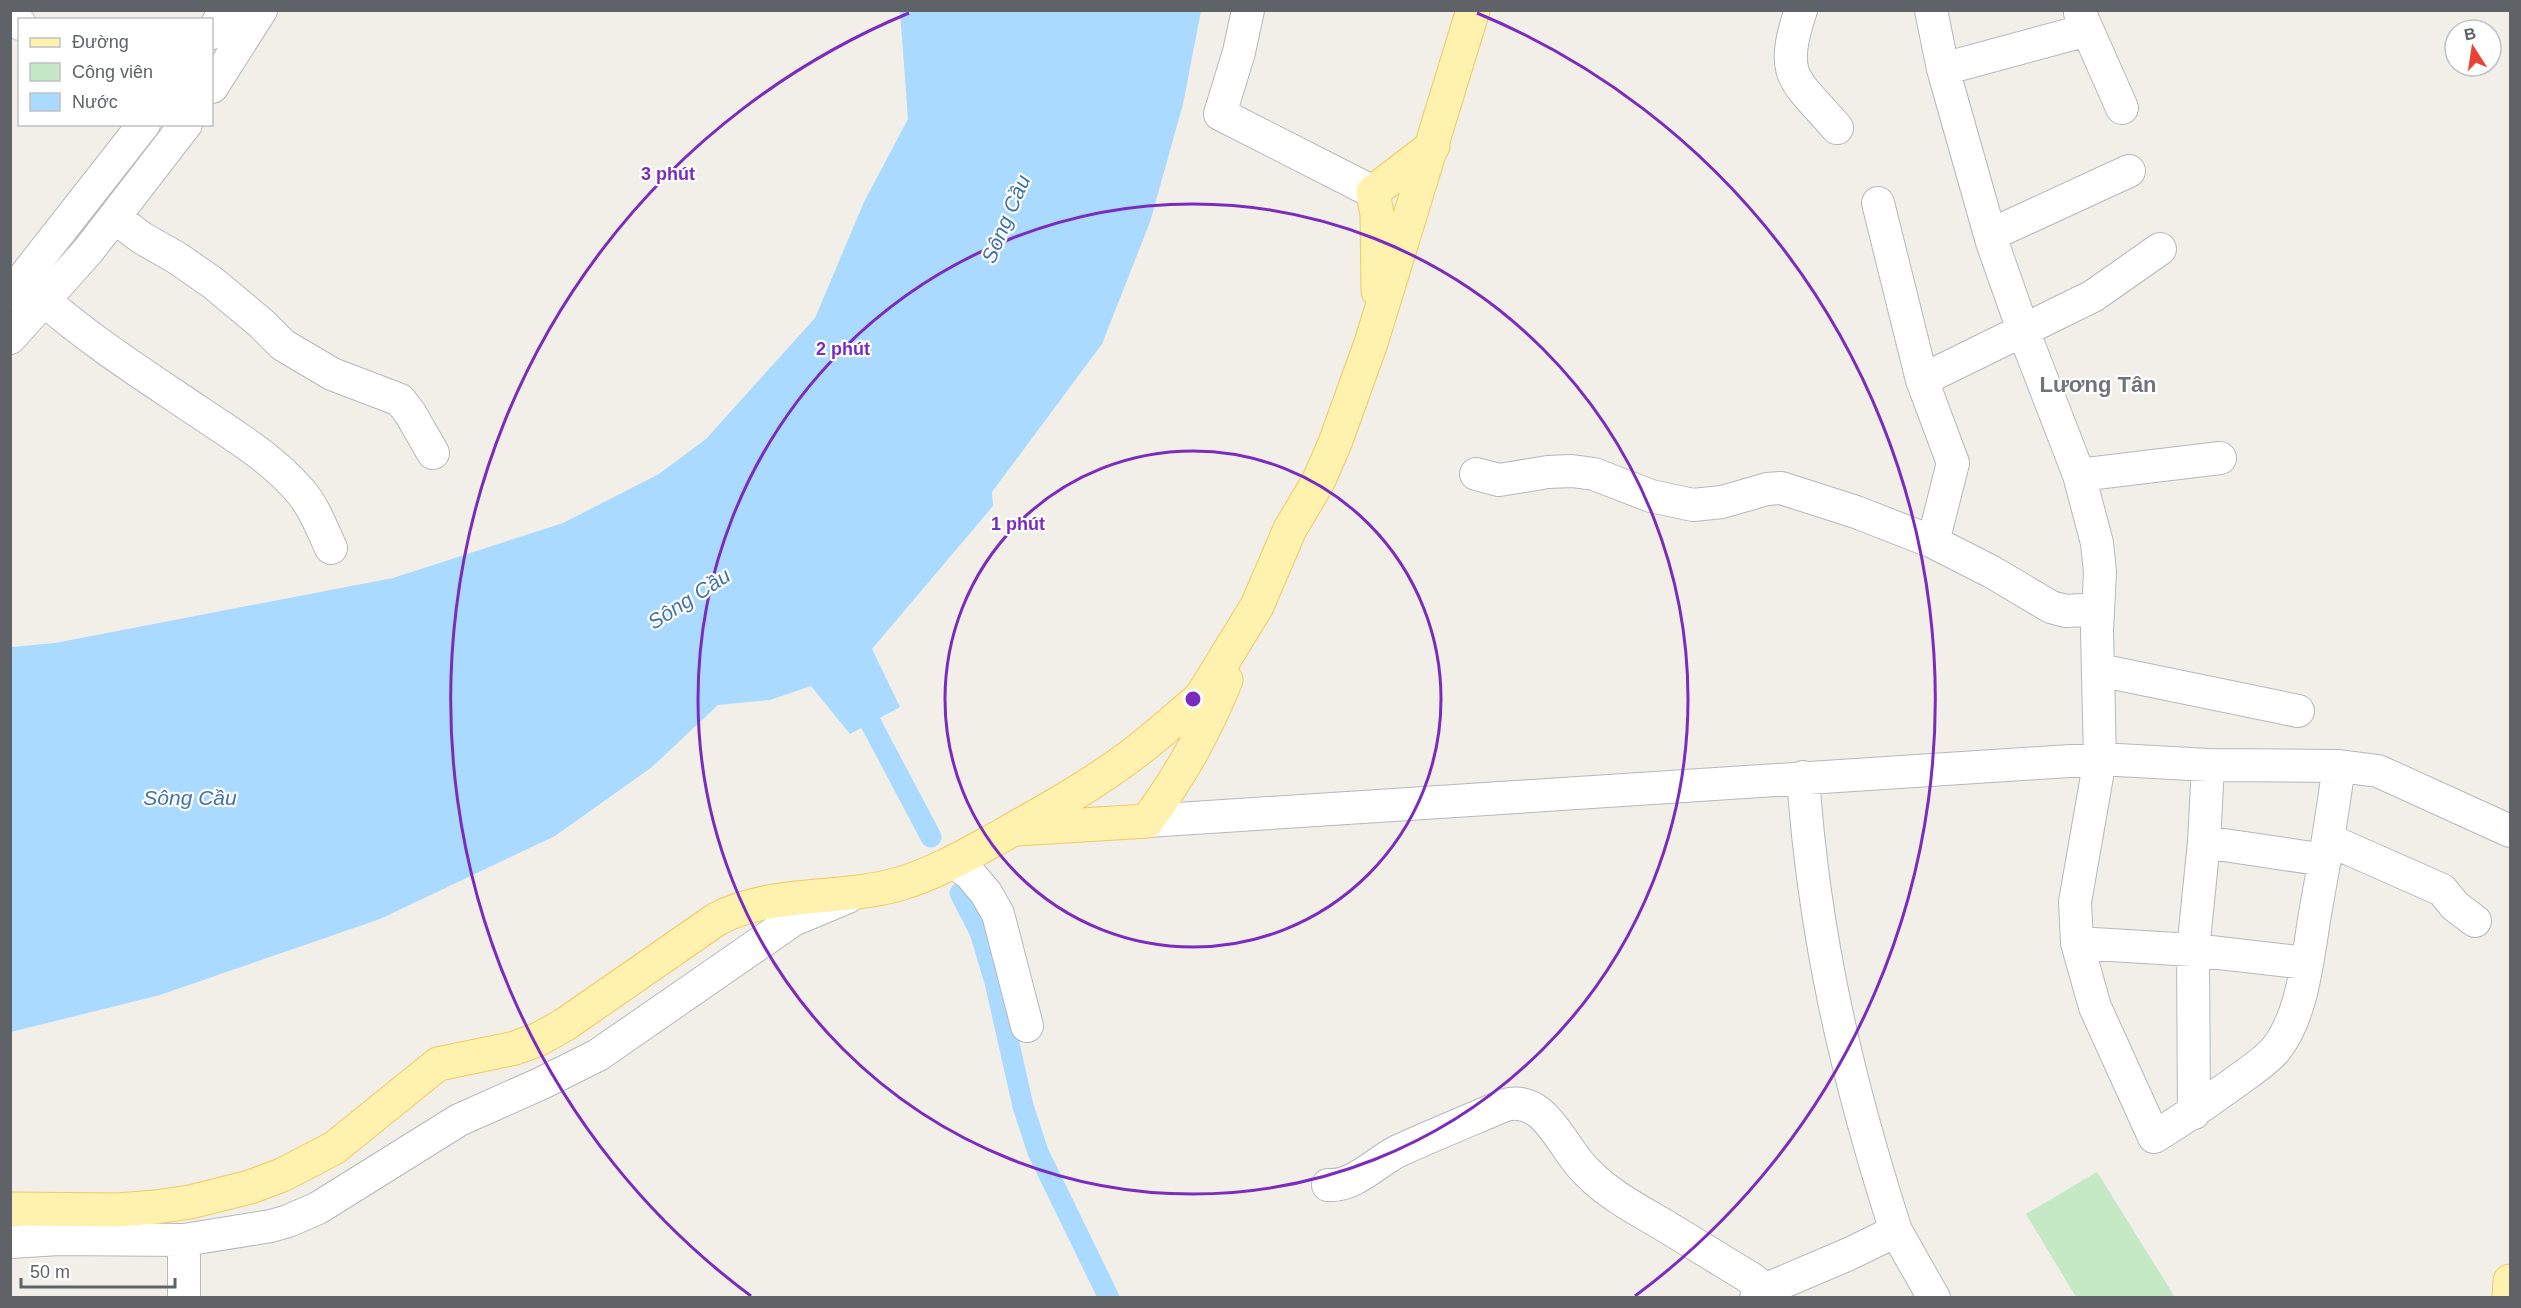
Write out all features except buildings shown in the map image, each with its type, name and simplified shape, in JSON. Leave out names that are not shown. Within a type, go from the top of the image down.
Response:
[{"type":"main road","points":[[1013,829],[1147,821],[1184,769],[1206,727],[1290,529],[1318,482],[1326,462],[1381,311],[1473,10]]},
{"type":"main road","points":[[1381,311],[1377,272],[1377,214],[1372,192],[1433,146]]},
{"type":"main road","points":[[10,1209],[118,1210],[154,1207],[190,1202],[250,1187],[282,1175],[334,1148],[438,1064],[515,1048],[547,1035],[717,918],[730,912],[763,903],[897,885],[932,873],[1013,829],[1091,782],[1135,752],[1200,698],[1257,606]]},
{"type":"main road","points":[[2509,1298],[2511,1281]]},
{"type":"street","points":[[213,31],[225,10]]},
{"type":"street","points":[[213,85],[261,10]]},
{"type":"street","points":[[1248,10],[1239,52],[1220,114],[1372,192]]},
{"type":"street","points":[[1801,10],[1790,45],[1790,68],[1794,78],[1837,128]]},
{"type":"street","points":[[1931,10],[1943,69],[1990,235],[2023,330],[2079,475],[2097,543],[2100,572],[2098,609],[2100,759],[2075,902],[2077,943],[2102,1024],[2154,1137],[2194,1113],[2276,1049],[2295,1014],[2307,963],[2339,766]]},
{"type":"street","points":[[1943,69],[2083,20],[2122,108]]},
{"type":"street","points":[[10,295],[81,207],[140,126]]},
{"type":"street","points":[[10,338],[88,251],[184,126]]},
{"type":"street","points":[[1990,235],[2128,171]]},
{"type":"street","points":[[1878,203],[1922,380],[1953,463],[1933,542]]},
{"type":"street","points":[[81,207],[88,251]]},
{"type":"street","points":[[114,217],[142,238],[177,258],[213,283],[283,345],[332,374],[400,400],[433,453]]},
{"type":"street","points":[[1922,380],[2093,296],[2160,249]]},
{"type":"street","points":[[44,300],[67,320],[128,364],[218,422],[288,477],[307,500],[331,548]]},
{"type":"street","points":[[2079,475],[2220,458]]},
{"type":"street","points":[[1476,474],[1499,480],[1548,472],[1572,471],[1594,474],[1651,496],[1693,505],[1722,502],[1767,489],[1781,488],[1856,512],[1933,542],[1992,572],[2051,607],[2066,611],[2098,609]]},
{"type":"street","points":[[2099,670],[2298,711]]},
{"type":"street","points":[[1147,821],[2100,759],[2208,765],[2339,766],[2378,771],[2511,831]]},
{"type":"street","points":[[2194,1113],[2193,950],[2204,842],[2208,765]]},
{"type":"street","points":[[1803,777],[1808,847],[1816,907],[1855,1098],[1896,1231],[1934,1298]]},
{"type":"street","points":[[2204,842],[2327,850],[2442,890],[2455,906],[2475,921]]},
{"type":"street","points":[[954,862],[970,874],[999,914],[1027,1026]]},
{"type":"street","points":[[10,1242],[59,1239],[184,1240],[271,1226],[318,1208],[459,1120],[598,1055],[793,920],[858,892]]},
{"type":"street","points":[[2077,943],[2193,950],[2307,963]]},
{"type":"street","points":[[1328,1185],[1334,1185],[1362,1174],[1396,1152],[1505,1105],[1517,1102],[1526,1103],[1546,1118],[1570,1153],[1602,1186],[1752,1278],[1760,1294],[1896,1231]]},
{"type":"street","points":[[184,1240],[184,1298]]},
{"type":"green space","points":[[2097,1172],[2175,1297],[2076,1297],[2026,1214]]},
{"type":"water","name":"Sông Cầu","points":[[900,11],[1201,11],[1183,104],[1150,222],[1102,344],[992,492],[993,506],[872,649],[900,707],[850,734],[811,686],[770,700],[718,705],[652,767],[555,836],[380,919],[160,995],[11,1032],[11,647],[55,643],[393,578],[563,523],[659,474],[706,439],[815,318],[864,202],[908,119]]},
{"type":"waterway","points":[[858,699],[931,837]]},
{"type":"waterway","points":[[960,893],[980,932],[995,982],[1023,1106],[1038,1152],[1109,1298]]},
{"type":"district","name":"Lương Tân","points":[[2098,384]]}]
